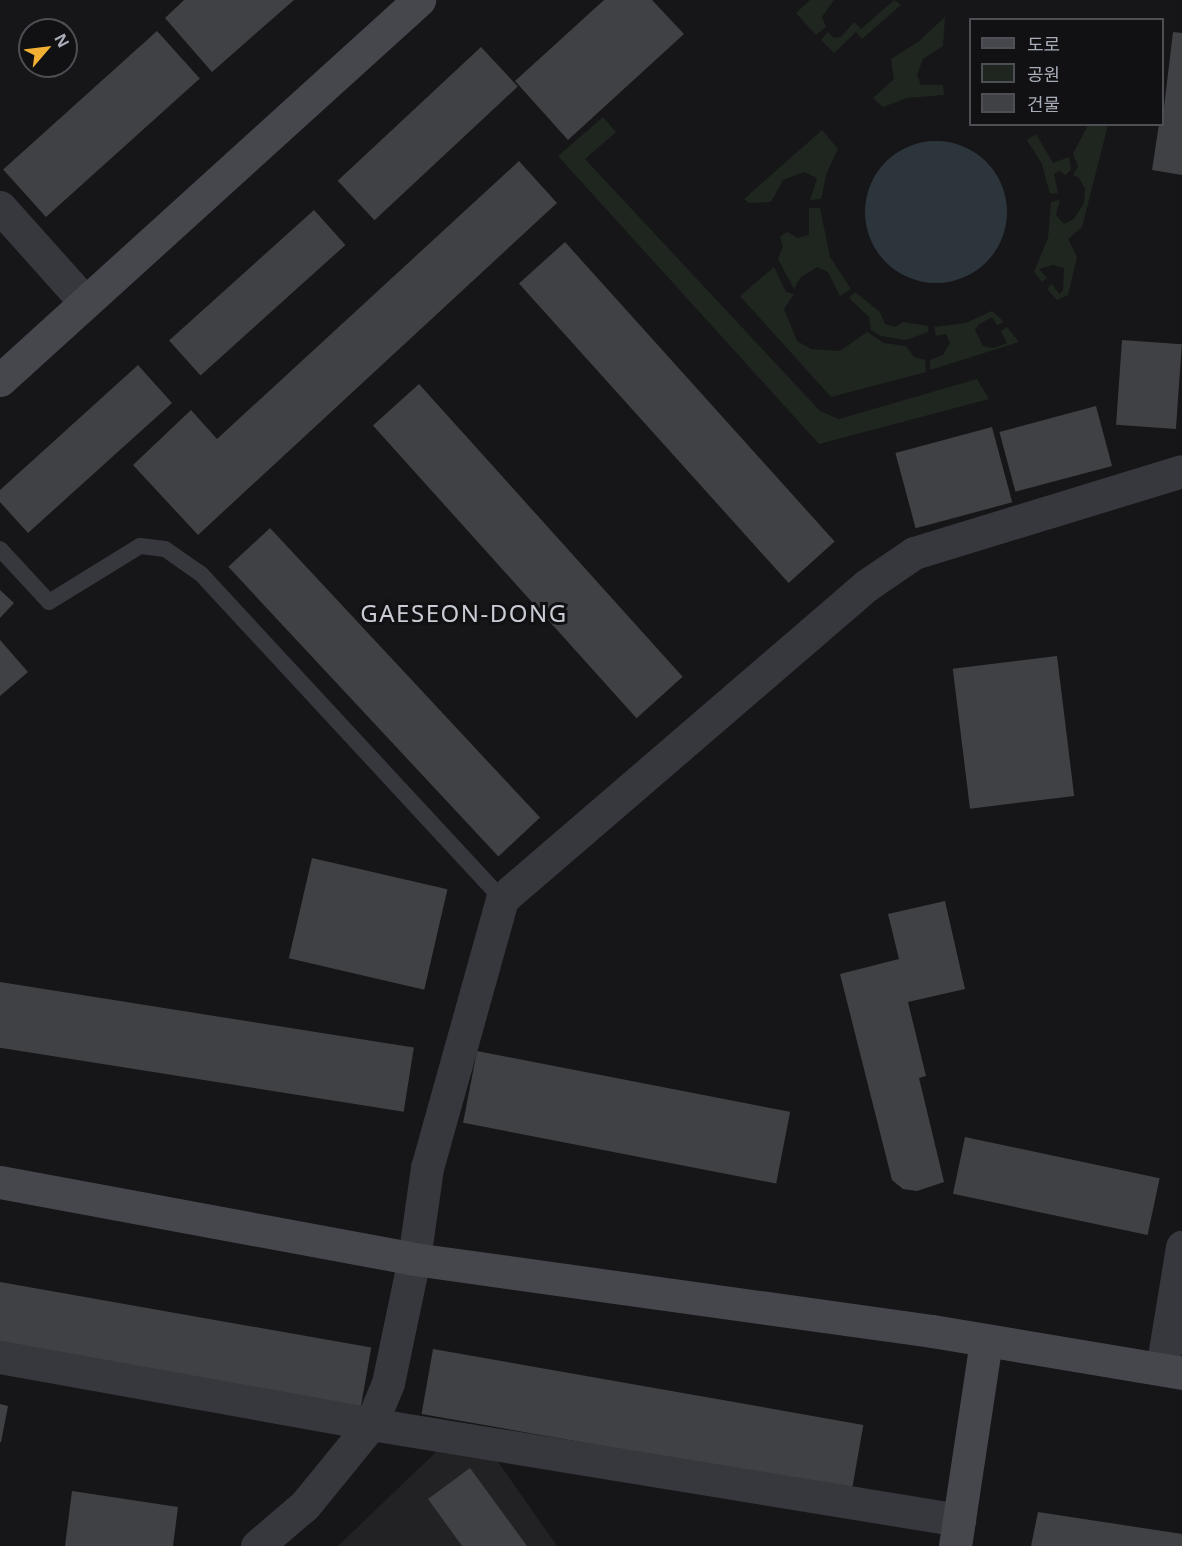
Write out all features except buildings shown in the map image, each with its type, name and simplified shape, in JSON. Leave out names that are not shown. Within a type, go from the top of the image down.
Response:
[{"type":"main road","points":[[0,380],[419,0]]},
{"type":"main road","points":[[0,1182],[414,1259],[986,1341],[1172,1371]]},
{"type":"main road","points":[[957,1533],[986,1341]]},
{"type":"street","points":[[0,207],[85,302]]},
{"type":"street","points":[[257,1546],[305,1505],[371,1424],[388,1383],[414,1259],[427,1168],[502,899],[867,585],[914,553],[1182,471]]},
{"type":"street","points":[[1172,1371],[1182,1247]]},
{"type":"street","points":[[0,1357],[957,1533]]},
{"type":"lane","points":[[0,549],[49,602],[140,546],[165,549],[201,574],[502,899]]},
{"type":"shaded area","points":[[936,141],[963,146],[986,162],[1002,185],[1007,212],[1002,239],[986,262],[963,278],[936,283],[909,278],[886,262],[870,239],[865,212],[870,185],[886,162],[909,146]]},
{"type":"shaded area","points":[[436,1452],[496,1459],[557,1546],[338,1546]]},
{"type":"green space","points":[[810,0],[834,0],[822,17],[826,27],[816,35],[796,13]]},
{"type":"green space","points":[[894,0],[901,5],[862,39],[856,32],[834,53],[821,40],[828,32],[834,38],[841,37],[854,22],[861,29]]},
{"type":"green space","points":[[945,17],[943,46],[923,59],[917,75],[921,85],[943,85],[944,95],[907,98],[883,107],[873,98],[894,79],[891,59],[918,42]]},
{"type":"green space","points":[[603,117],[616,132],[585,159],[820,411],[839,419],[977,379],[989,399],[819,444],[558,156]]},
{"type":"green space","points":[[1087,126],[1108,126],[1082,227],[1068,239],[1077,257],[1068,295],[1057,300],[1047,289],[1052,284],[1059,294],[1063,291],[1064,268],[1053,265],[1039,269],[1047,278],[1042,282],[1034,272],[1048,238],[1051,202],[1060,200],[1056,215],[1064,224],[1074,219],[1084,203],[1085,189],[1079,178],[1073,175],[1078,166],[1073,154]]},
{"type":"green space","points":[[822,130],[838,149],[827,172],[821,199],[810,200],[817,178],[804,172],[783,180],[771,202],[749,203],[744,199]]},
{"type":"green space","points":[[1036,134],[1053,163],[1069,157],[1071,170],[1065,175],[1060,171],[1054,174],[1058,193],[1050,194],[1042,164],[1027,140]]},
{"type":"green space","points":[[809,208],[820,208],[830,257],[851,289],[840,296],[828,272],[817,267],[800,278],[794,289],[778,259],[783,246],[780,237],[787,232],[798,238],[809,235]]},
{"type":"green space","points":[[774,267],[786,292],[794,294],[784,309],[797,341],[811,349],[840,351],[867,332],[884,343],[906,346],[914,357],[925,360],[926,372],[831,397],[740,296]]},
{"type":"green space","points":[[855,292],[880,312],[885,324],[895,327],[903,322],[928,326],[928,332],[906,340],[881,336],[871,330],[869,317],[849,298]]},
{"type":"green space","points":[[992,311],[1004,322],[997,325],[992,317],[978,325],[975,330],[983,346],[994,348],[1007,343],[1001,331],[1007,327],[1019,342],[930,370],[930,360],[943,355],[950,343],[946,334],[936,336],[934,327],[966,323]]},
{"type":"district","name":"GAESEON-DONG","points":[[464,613]]}]
